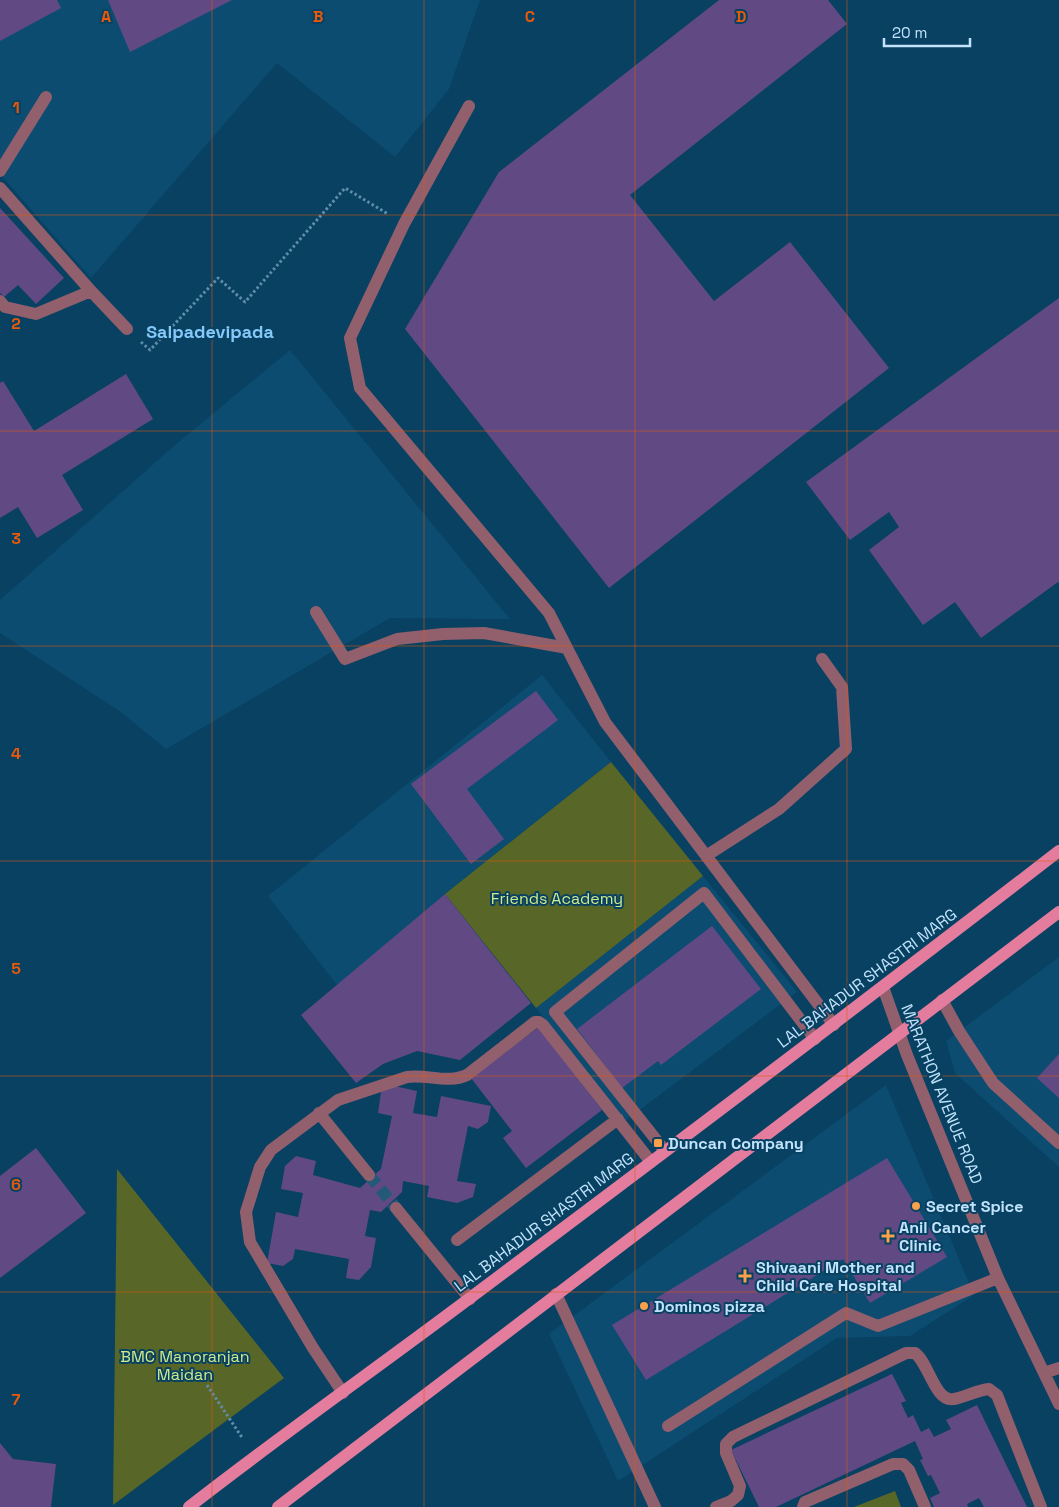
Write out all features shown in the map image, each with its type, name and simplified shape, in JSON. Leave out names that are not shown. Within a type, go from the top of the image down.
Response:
[{"type":"main road","name":"LAL BAHADUR SHASTRI MARG","points":[[189,1507],[254,1456],[343,1393],[834,1025],[1059,851]]},
{"type":"main road","points":[[278,1507],[1059,912]]},
{"type":"street","points":[[0,172],[46,97]]},
{"type":"street","points":[[469,106],[404,224],[350,338],[360,388],[549,612],[605,722],[834,1025]]},
{"type":"street","points":[[0,188],[91,292],[127,329]]},
{"type":"street","points":[[0,301],[5,307],[36,314],[91,292]]},
{"type":"street","points":[[316,612],[345,659],[397,639],[442,634],[484,633],[568,648]]},
{"type":"street","points":[[706,856],[778,809],[846,749],[842,687],[822,659]]},
{"type":"street","points":[[665,1151],[555,1012],[704,893],[815,1039]]},
{"type":"street","name":"MARATHON AVENUE ROAD","points":[[883,987],[898,1033],[998,1278],[1059,1404]]},
{"type":"street","points":[[942,1000],[959,1031],[993,1083],[1059,1143]]},
{"type":"street","points":[[343,1393],[313,1348],[250,1242],[246,1212],[260,1166],[271,1150],[320,1113],[338,1100],[407,1078],[418,1076],[458,1079],[467,1075],[535,1022],[538,1022],[651,1162]]},
{"type":"street","points":[[320,1113],[369,1175]]},
{"type":"street","points":[[457,1240],[618,1119]]},
{"type":"street","points":[[396,1208],[470,1298]]},
{"type":"street","points":[[668,1426],[846,1312],[878,1326],[998,1278]]},
{"type":"street","points":[[556,1294],[655,1507]]},
{"type":"street","points":[[716,1507],[731,1501],[738,1495],[740,1486],[726,1454],[726,1444],[733,1437],[906,1353],[916,1353],[921,1357],[940,1394],[947,1399],[989,1389],[997,1395],[1041,1507]]},
{"type":"street","points":[[1044,1373],[1059,1368]]},
{"type":"street","points":[[803,1507],[805,1502],[892,1464],[903,1464],[909,1470],[925,1507]]},
{"type":"path","points":[[127,329],[150,350],[218,278],[245,302],[345,188],[404,224]]},
{"type":"path","points":[[207,1385],[254,1456]]},
{"type":"shaded area","points":[[0,0],[480,0],[449,89],[395,157],[277,63],[91,278],[0,174]]},
{"type":"shaded area","points":[[290,350],[510,619],[390,618],[166,749],[121,712],[0,633],[0,600],[175,445]]},
{"type":"shaded area","points":[[542,675],[611,762],[445,894],[337,985],[268,896]]},
{"type":"shaded area","name":"Friends Academy","points":[[703,876],[797,992],[625,1121],[536,1008]]},
{"type":"shaded area","points":[[1059,957],[1059,1167],[955,1073],[946,1041]]},
{"type":"shaded area","points":[[886,1085],[974,1295],[910,1336],[837,1338],[618,1481],[549,1334]]},
{"type":"green space","name":"Friends Academy","points":[[611,762],[703,876],[536,1008],[445,894]]},
{"type":"green space","name":"BMC Manoranjan Maidan","points":[[117,1169],[284,1378],[113,1505]]},
{"type":"green space","points":[[895,1491],[901,1507],[854,1507]]},
{"type":"building","points":[[0,0],[57,0],[61,8],[0,41]]},
{"type":"building","points":[[108,0],[232,0],[130,52]]},
{"type":"building","points":[[719,0],[828,0],[847,24],[630,195],[714,301],[790,242],[889,368],[609,588],[405,329],[499,172]]},
{"type":"building","points":[[0,208],[64,278],[36,304],[18,285],[4,297],[0,293]]},
{"type":"building","points":[[1059,298],[1059,583],[981,638],[955,602],[923,625],[869,550],[899,527],[889,512],[850,540],[806,482]]},
{"type":"building","points":[[126,374],[153,419],[62,475],[83,510],[37,538],[18,507],[0,518],[0,383],[3,381],[34,431]]},
{"type":"building","points":[[536,691],[558,720],[467,789],[504,839],[471,864],[411,784]]},
{"type":"building","points":[[445,894],[531,1003],[460,1060],[417,1051],[383,1064],[356,1083],[301,1015]]},
{"type":"building","points":[[712,926],[761,989],[661,1065],[658,1061],[622,1088],[577,1029]]},
{"type":"building","points":[[539,1027],[602,1110],[526,1168],[503,1138],[512,1131],[471,1078]]},
{"type":"building","points":[[1059,1054],[1059,1098],[1037,1078]]},
{"type":"building","points":[[394,1086],[417,1091],[413,1113],[437,1117],[441,1096],[491,1106],[488,1122],[478,1129],[468,1126],[457,1181],[476,1184],[473,1197],[457,1203],[427,1197],[429,1186],[403,1181],[402,1192],[381,1212],[370,1210],[365,1236],[376,1238],[371,1267],[359,1280],[346,1278],[349,1259],[295,1249],[293,1259],[283,1266],[267,1263],[276,1212],[298,1217],[303,1193],[281,1189],[285,1166],[296,1156],[316,1161],[313,1175],[360,1188],[381,1169],[392,1116],[378,1113],[381,1092]]},
{"type":"building","points":[[36,1148],[86,1213],[0,1278],[0,1176]]},
{"type":"building","points":[[887,1158],[947,1257],[870,1303],[843,1259],[646,1380],[612,1325]]},
{"type":"building","points":[[892,1374],[906,1401],[901,1403],[908,1418],[913,1415],[921,1432],[929,1428],[934,1437],[951,1429],[946,1420],[977,1405],[1027,1507],[984,1507],[979,1498],[967,1504],[968,1507],[934,1507],[930,1498],[940,1493],[931,1475],[928,1476],[920,1460],[923,1459],[915,1441],[776,1507],[759,1507],[731,1450]]},
{"type":"building","points":[[0,1443],[13,1459],[56,1464],[51,1507],[0,1507]]},
{"type":"tunnel","points":[[369,1175],[396,1208]]},
{"type":"place","name":"Duncan Company","points":[[658,1143]]},
{"type":"place","name":"Secret Spice","points":[[916,1206]]},
{"type":"place","name":"Anil Cancer Clinic","points":[[888,1236]]},
{"type":"place","name":"Shivaani Mother and Child Care Hospital","points":[[745,1276]]},
{"type":"place","name":"Dominos pizza","points":[[644,1306]]},
{"type":"district","name":"Salpadevipada","points":[[210,331]]}]
